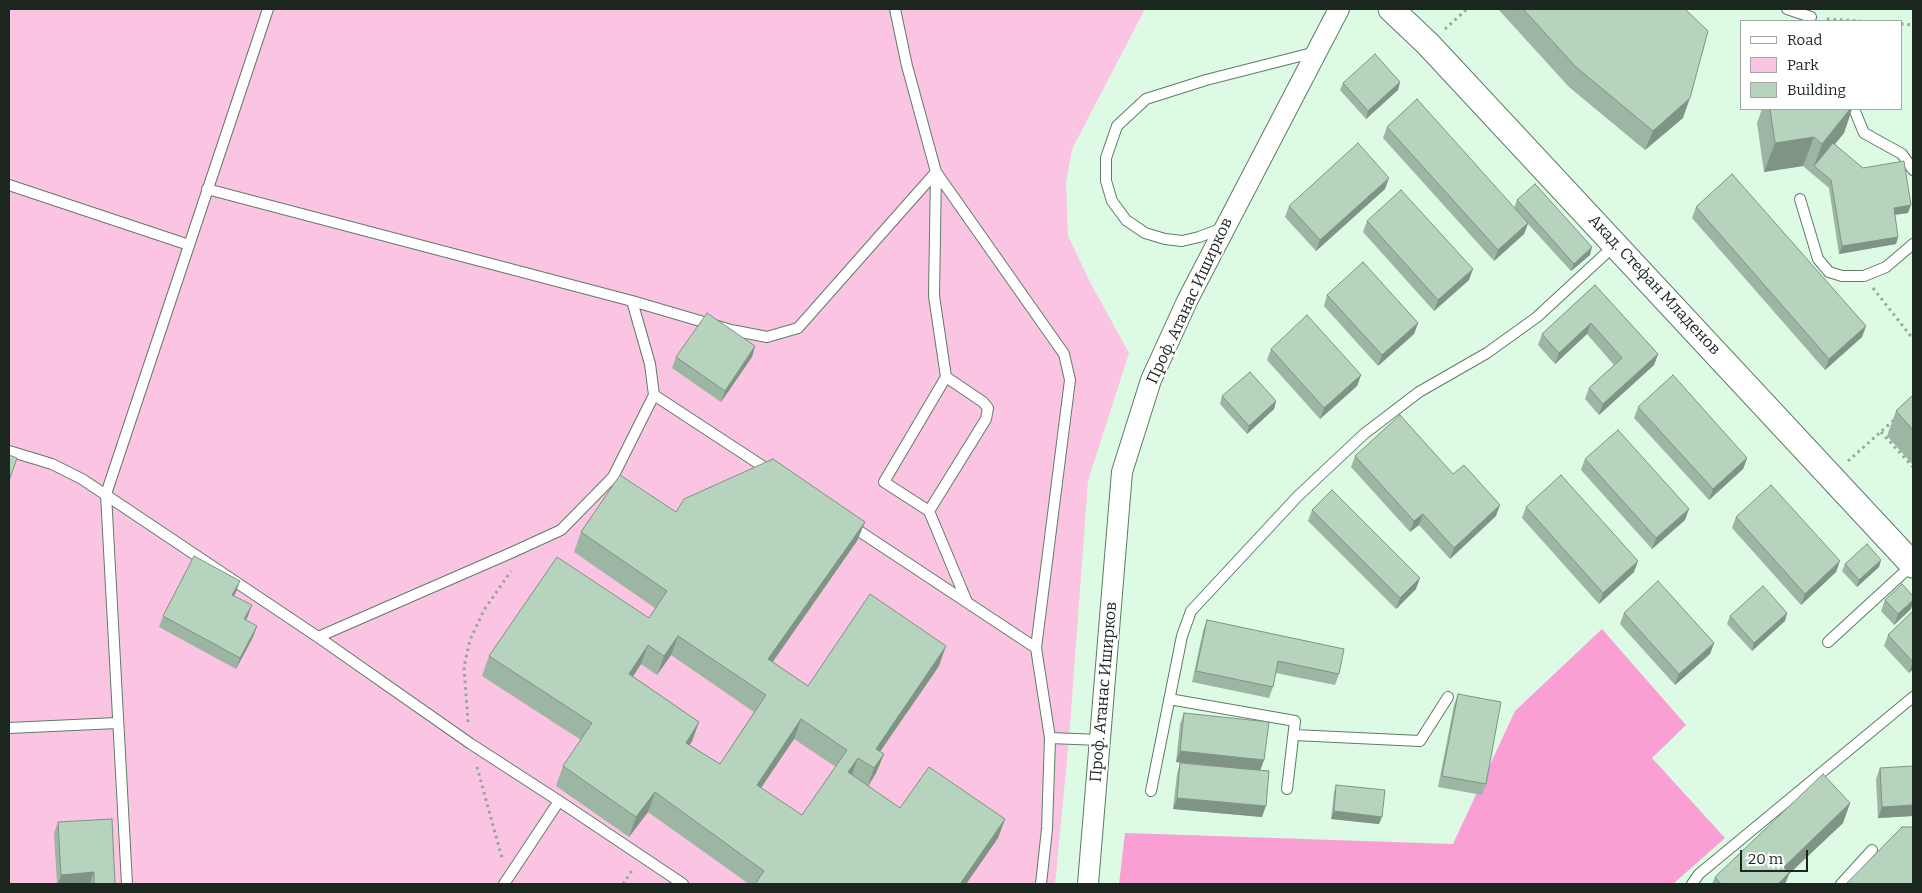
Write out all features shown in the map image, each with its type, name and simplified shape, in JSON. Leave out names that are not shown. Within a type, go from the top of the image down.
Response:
[{"type":"street","name":"Проф. Атанас Иширков","points":[[1088,884],[1122,472],[1151,380],[1188,299],[1339,9]]},
{"type":"street","name":"Акад. Стефан Младенов","points":[[1391,9],[1428,44],[1913,564]]},
{"type":"lane","points":[[126,884],[106,494],[268,9]]},
{"type":"lane","points":[[895,9],[906,66],[936,172],[934,296],[946,377],[884,482],[929,511],[967,602]]},
{"type":"lane","points":[[1787,9],[1811,16]]},
{"type":"lane","points":[[1224,227],[1182,241],[1145,234],[1126,220],[1112,202],[1106,181],[1106,158],[1117,126],[1146,99],[1206,80],[1316,52]]},
{"type":"lane","points":[[1854,110],[1864,133],[1902,154],[1913,170]]},
{"type":"lane","points":[[208,189],[632,301],[731,330],[767,337],[798,328],[936,172]]},
{"type":"lane","points":[[936,172],[1064,354],[1070,380],[1036,648],[1050,738],[1047,829],[1041,884]]},
{"type":"lane","points":[[9,185],[189,244]]},
{"type":"lane","points":[[1800,199],[1818,259],[1829,272],[1842,276],[1864,276],[1886,267],[1913,244]]},
{"type":"lane","points":[[1151,791],[1182,636],[1191,611],[1298,496],[1364,434],[1411,398],[1487,352],[1537,316],[1616,244]]},
{"type":"lane","points":[[318,637],[561,530],[613,477],[654,395],[650,364],[632,301]]},
{"type":"lane","points":[[929,511],[986,420],[988,408],[983,402],[946,377]]},
{"type":"lane","points":[[654,395],[777,476]]},
{"type":"lane","points":[[9,451],[52,464],[106,494],[318,637],[470,744],[683,884]]},
{"type":"lane","points":[[843,520],[1036,648]]},
{"type":"lane","points":[[1828,642],[1913,564]]},
{"type":"lane","points":[[1294,735],[1420,741],[1448,697]]},
{"type":"lane","points":[[1692,884],[1699,874],[1913,697]]},
{"type":"lane","points":[[1169,699],[1296,721],[1287,789]]},
{"type":"lane","points":[[9,728],[117,723]]},
{"type":"lane","points":[[1050,738],[1100,740]]},
{"type":"lane","points":[[506,882],[559,801]]},
{"type":"lane","points":[[1841,884],[1872,850]]},
{"type":"path","points":[[1428,44],[1467,9]]},
{"type":"path","points":[[1811,16],[1851,20]]},
{"type":"path","points":[[1864,276],[1913,339]]},
{"type":"path","points":[[1831,476],[1900,415]]},
{"type":"path","points":[[1881,432],[1913,467]]},
{"type":"path","points":[[506,882],[470,744],[464,667],[470,640],[484,610],[513,569]]},
{"type":"green space","points":[[9,9],[1145,9],[1072,149],[1066,182],[1068,236],[1091,284],[1129,353],[1088,481],[1069,739],[1055,884],[9,884]]},
{"type":"shaded area","points":[[1602,629],[1686,725],[1652,758],[1725,838],[1673,884],[1119,884],[1125,833],[1453,844],[1515,711]]},
{"type":"building","points":[[1523,9],[1685,9],[1708,31],[1690,98],[1653,131],[1576,67]]},
{"type":"building","points":[[1375,54],[1400,82],[1368,111],[1343,83]]},
{"type":"building","points":[[1417,99],[1528,223],[1498,250],[1387,127]]},
{"type":"building","points":[[1770,110],[1849,110],[1822,144],[1814,137],[1775,143]]},
{"type":"building","points":[[1358,143],[1389,178],[1320,240],[1289,206]]},
{"type":"building","points":[[1833,143],[1863,168],[1904,161],[1911,205],[1894,208],[1898,237],[1842,246],[1831,180],[1814,166]]},
{"type":"building","points":[[1732,174],[1866,326],[1829,359],[1696,207]]},
{"type":"building","points":[[1535,184],[1592,247],[1574,264],[1517,200]]},
{"type":"building","points":[[1401,190],[1473,269],[1438,300],[1367,221]]},
{"type":"building","points":[[1363,262],[1418,323],[1382,355],[1327,295]]},
{"type":"building","points":[[1595,285],[1658,354],[1603,404],[1589,388],[1622,358],[1591,323],[1559,353],[1542,334]]},
{"type":"building","points":[[707,313],[755,346],[725,391],[676,357]]},
{"type":"building","points":[[1307,315],[1361,375],[1324,408],[1271,349]]},
{"type":"building","points":[[1250,372],[1276,401],[1249,426],[1222,396]]},
{"type":"building","points":[[1673,375],[1747,458],[1713,489],[1638,407]]},
{"type":"building","points":[[1913,395],[1913,430],[1896,411]]},
{"type":"building","points":[[1400,415],[1453,474],[1464,465],[1500,505],[1454,548],[1423,514],[1414,521],[1355,456]]},
{"type":"building","points":[[1618,430],[1689,509],[1656,538],[1585,459]]},
{"type":"building","points":[[9,455],[17,458],[9,481]]},
{"type":"building","points":[[773,459],[865,522],[768,659],[808,686],[870,594],[946,646],[876,749],[884,754],[874,768],[858,758],[848,772],[900,808],[929,767],[1005,819],[960,884],[755,884],[764,871],[655,792],[636,817],[563,766],[592,723],[489,656],[557,557],[649,618],[667,591],[581,532],[620,475],[676,512],[684,499]],"holes":[[[678,636],[766,695],[720,764],[686,743],[699,722],[629,674],[648,645],[664,656]],[[801,719],[847,750],[802,815],[757,785]]]},
{"type":"building","points":[[1561,475],[1638,561],[1603,593],[1526,507]]},
{"type":"building","points":[[1771,485],[1840,561],[1805,594],[1736,517]]},
{"type":"building","points":[[1332,490],[1420,578],[1400,598],[1312,510]]},
{"type":"building","points":[[1867,544],[1881,560],[1859,580],[1845,564]]},
{"type":"building","points":[[194,556],[240,581],[232,595],[252,605],[244,619],[257,626],[240,658],[163,616]]},
{"type":"building","points":[[1658,581],[1714,643],[1679,674],[1624,613]]},
{"type":"building","points":[[1902,584],[1913,596],[1913,600],[1898,614],[1885,600]]},
{"type":"building","points":[[1763,586],[1787,613],[1754,643],[1730,616]]},
{"type":"building","points":[[1913,611],[1913,662],[1888,635]]},
{"type":"building","points":[[1207,620],[1344,649],[1339,674],[1278,661],[1273,687],[1196,671]]},
{"type":"building","points":[[1458,694],[1501,702],[1486,784],[1442,776]]},
{"type":"building","points":[[1184,713],[1269,722],[1264,760],[1180,751]]},
{"type":"building","points":[[1180,763],[1269,771],[1266,806],[1177,798]]},
{"type":"building","points":[[1913,766],[1913,805],[1882,807],[1880,768]]},
{"type":"building","points":[[1823,774],[1850,803],[1784,867],[1789,873],[1778,884],[1721,884],[1715,877]]},
{"type":"building","points":[[1336,785],[1385,790],[1382,817],[1334,811]]},
{"type":"building","points":[[112,819],[115,884],[94,884],[94,872],[61,875],[58,822]]},
{"type":"building","points":[[1902,827],[1913,827],[1913,884],[1846,884]]}]
